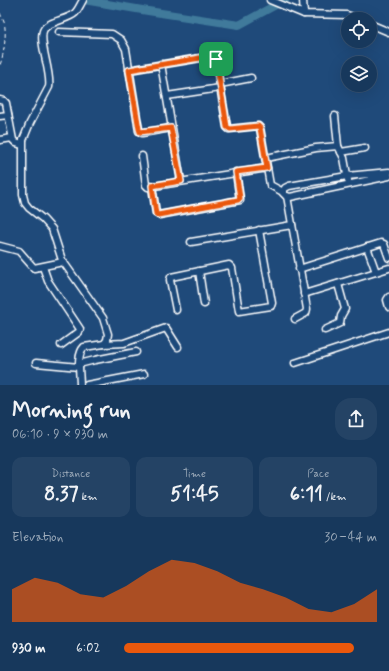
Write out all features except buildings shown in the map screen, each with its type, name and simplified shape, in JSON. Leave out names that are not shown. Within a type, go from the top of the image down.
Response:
[{"type":"street","points":[[303,0],[304,14]]},
{"type":"street","points":[[272,1],[304,14],[341,15]]},
{"type":"street","points":[[82,2],[72,15],[46,27],[43,31],[44,50],[50,83],[49,88],[25,132],[22,145],[22,183],[24,200],[28,208],[43,219],[52,229],[63,262],[103,318],[108,334],[107,340],[104,344]]},
{"type":"street","points":[[377,27],[389,32]]},
{"type":"street","points":[[59,32],[110,34],[117,37],[125,46],[140,132],[171,128]]},
{"type":"street","points":[[129,70],[214,56],[216,59],[227,127],[230,129],[259,127],[261,130],[270,185],[285,194],[389,176]]},
{"type":"street","points":[[161,64],[181,181]]},
{"type":"street","points":[[166,96],[220,86],[251,78]]},
{"type":"street","points":[[0,100],[6,102],[12,138],[15,143],[22,145]]},
{"type":"street","points":[[0,116],[8,115]]},
{"type":"street","points":[[335,116],[340,149],[348,184]]},
{"type":"street","points":[[0,140],[12,138]]},
{"type":"street","points":[[266,158],[316,148],[365,148]]},
{"type":"street","points":[[142,156],[146,185],[148,187],[267,168]]},
{"type":"street","points":[[152,186],[156,214],[159,215],[238,200],[240,198],[236,172]]},
{"type":"street","points":[[295,319],[307,311],[285,188],[289,186],[347,176],[389,172]]},
{"type":"street","points":[[190,242],[292,225]]},
{"type":"street","points":[[176,310],[170,278],[172,276],[230,266],[239,311],[271,306],[272,303],[259,230]]},
{"type":"street","points":[[299,269],[383,243],[389,258]]},
{"type":"street","points":[[0,246],[19,252],[34,268],[63,262]]},
{"type":"street","points":[[367,247],[376,272]]},
{"type":"street","points":[[43,267],[48,281],[80,329],[79,332],[61,345]]},
{"type":"street","points":[[304,294],[389,268]]},
{"type":"street","points":[[199,271],[204,304]]},
{"type":"street","points":[[325,330],[340,323],[340,316],[345,309],[338,284]]},
{"type":"street","points":[[389,297],[387,300],[389,307]]},
{"type":"street","points":[[80,385],[79,366],[82,348],[104,344],[119,344],[166,328],[178,347]]},
{"type":"street","points":[[295,363],[389,332]]},
{"type":"street","points":[[36,363],[79,366],[95,360],[136,352]]},
{"type":"street","points":[[87,385],[144,374]]},
{"type":"path","points":[[0,13],[4,23],[5,40],[3,58],[0,65]]},
{"type":"waterway","points":[[84,0],[239,25],[285,0]]},
{"type":"route","points":[[212,56],[216,59],[227,127],[230,129],[258,126],[260,128],[267,168],[236,172],[240,198],[238,200],[157,215],[152,186],[181,181],[171,128],[142,133],[140,132],[129,70],[212,56]]}]
